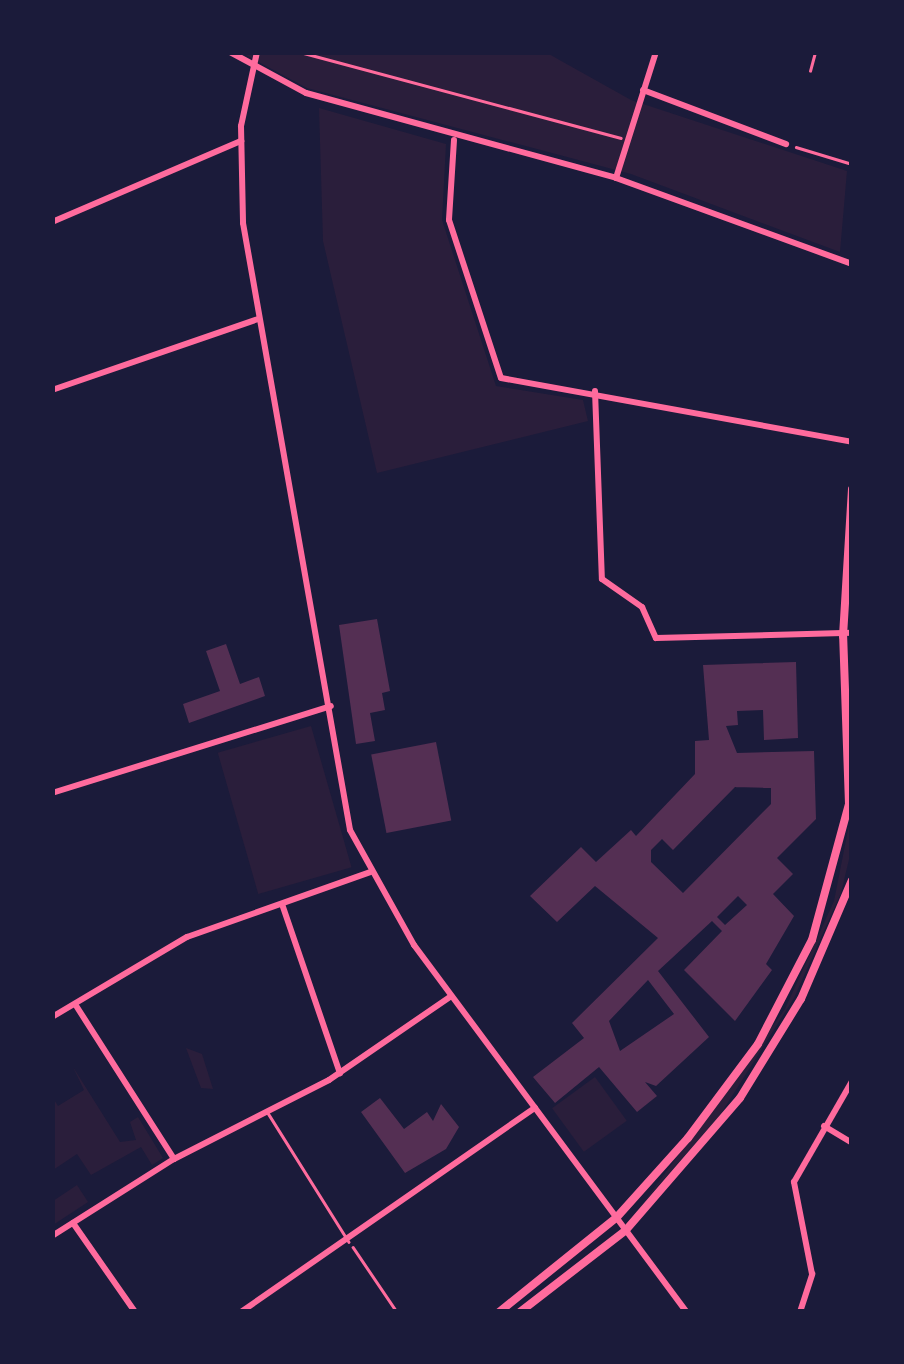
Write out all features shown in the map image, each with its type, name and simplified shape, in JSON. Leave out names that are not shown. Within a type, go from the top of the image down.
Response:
[{"type":"street","points":[[230,52],[253,70],[454,140],[616,178],[852,264]]},
{"type":"street","points":[[257,52],[240,141],[258,319],[331,706],[350,830],[371,872],[451,996],[686,1312]]},
{"type":"street","points":[[616,178],[656,52]]},
{"type":"street","points":[[644,90],[786,144]]},
{"type":"street","points":[[454,140],[450,220],[501,378],[594,391],[708,422],[852,442]]},
{"type":"street","points":[[52,222],[240,141]]},
{"type":"street","points":[[52,390],[258,319]]},
{"type":"street","points":[[594,391],[602,579],[642,607],[656,638],[849,637]]},
{"type":"street","points":[[499,1312],[617,1217],[726,1091],[812,940],[849,804],[852,489]]},
{"type":"street","points":[[52,793],[331,706]]},
{"type":"street","points":[[52,1017],[169,946],[371,872]]},
{"type":"street","points":[[520,1312],[626,1230],[772,1051],[852,880]]},
{"type":"street","points":[[282,904],[340,1073]]},
{"type":"street","points":[[52,1236],[174,1159],[340,1073],[451,996]]},
{"type":"street","points":[[75,1004],[174,1159]]},
{"type":"street","points":[[800,1312],[812,1274],[794,1182],[852,1081]]},
{"type":"street","points":[[241,1312],[349,1242],[536,1108]]},
{"type":"street","points":[[824,1126],[852,1143]]},
{"type":"street","points":[[73,1223],[135,1312]]},
{"type":"lane","points":[[810,71],[815,52]]},
{"type":"lane","points":[[268,1111],[349,1242]]},
{"type":"path","points":[[300,52],[628,140]]},
{"type":"path","points":[[786,144],[852,164]]},
{"type":"path","points":[[349,1242],[397,1312]]},
{"type":"shaded area","points":[[242,53],[547,53],[631,100],[847,171],[840,252],[631,174],[307,88]]},
{"type":"shaded area","points":[[319,108],[446,144],[442,220],[496,386],[583,400],[588,421],[377,473],[323,241]]},
{"type":"shaded area","points":[[311,726],[352,867],[258,894],[218,753]]},
{"type":"shaded area","points":[[851,815],[851,851],[841,893],[794,998],[720,1115],[644,1202],[785,1009],[834,901]]},
{"type":"shaded area","points":[[186,1048],[202,1054],[213,1089],[201,1088]]},
{"type":"shaded area","points":[[73,1067],[120,1142],[136,1140],[130,1122],[138,1117],[163,1158],[152,1165],[141,1147],[91,1175],[77,1154],[53,1170],[53,1098],[58,1106],[84,1090]]},
{"type":"shaded area","points":[[595,1077],[627,1121],[584,1152],[552,1108]]},
{"type":"shaded area","points":[[77,1185],[88,1202],[53,1225],[53,1201]]},
{"type":"building","points":[[377,619],[390,691],[382,693],[385,710],[370,713],[375,741],[356,744],[339,625]]},
{"type":"building","points":[[226,644],[240,684],[259,677],[265,696],[189,723],[183,704],[220,691],[206,651]]},
{"type":"building","points":[[796,662],[798,738],[764,740],[763,710],[737,711],[738,725],[726,726],[737,753],[814,751],[816,819],[777,858],[793,874],[773,894],[794,916],[766,964],[772,970],[735,1021],[684,970],[722,931],[712,921],[658,971],[709,1037],[656,1086],[645,1082],[657,1096],[637,1112],[599,1067],[555,1103],[533,1077],[584,1038],[572,1023],[658,938],[595,886],[557,922],[530,896],[581,847],[596,862],[631,830],[636,836],[695,774],[695,741],[709,740],[703,665]],"holes":[[[735,787],[771,788],[771,804],[683,893],[651,862],[651,850],[662,839],[673,850]],[[738,896],[747,905],[725,925],[717,917]],[[648,980],[674,1014],[620,1051],[609,1021]]]},
{"type":"building","points":[[436,742],[451,821],[386,833],[371,755]]},
{"type":"building","points":[[380,1098],[404,1129],[427,1112],[433,1121],[441,1104],[459,1127],[446,1149],[405,1173],[361,1112]]}]
